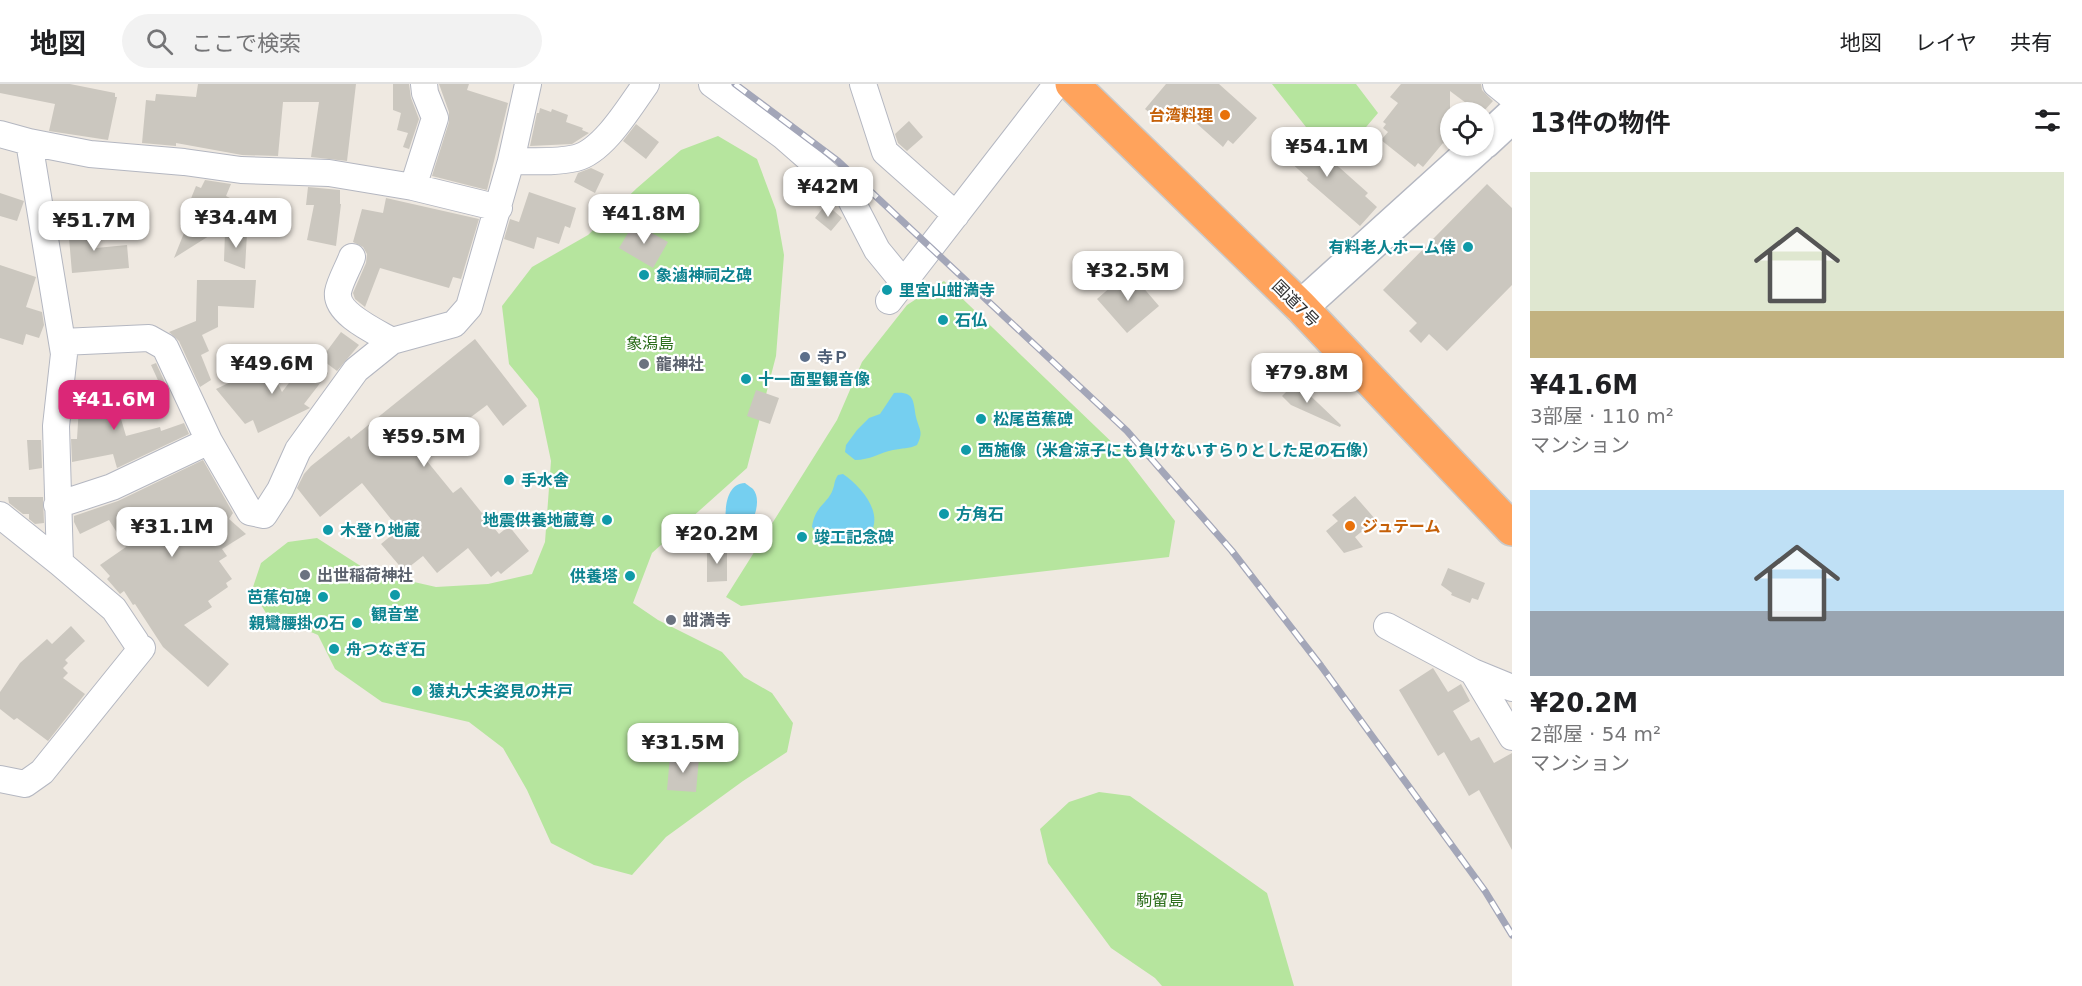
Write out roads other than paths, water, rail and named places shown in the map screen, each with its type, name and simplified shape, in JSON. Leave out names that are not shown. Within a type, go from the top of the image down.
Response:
[{"type":"highway","name":"国道7号","points":[[1072,84],[1301,307],[1512,529]]},
{"type":"street","points":[[413,187],[435,118],[425,93],[424,84]]},
{"type":"street","points":[[62,342],[149,338],[165,347],[209,441],[250,512],[264,514],[280,490],[298,450],[356,370],[392,341],[454,324],[469,307],[499,208],[528,84]]},
{"type":"street","points":[[511,161],[579,158],[606,138],[646,84]]},
{"type":"street","points":[[712,84],[783,136],[847,192],[897,292],[1057,84]]},
{"type":"street","points":[[863,84],[885,152],[956,215]]},
{"type":"street","points":[[1496,84],[1512,98]]},
{"type":"street","points":[[1494,133],[1512,116]]},
{"type":"street","points":[[0,134],[90,154],[184,162],[241,170],[330,173],[413,187],[499,208]]},
{"type":"street","points":[[29,142],[64,354],[56,426],[60,563]]},
{"type":"street","points":[[1301,307],[1468,156]]},
{"type":"street","points":[[352,257],[338,294],[340,303],[350,316],[392,341]]},
{"type":"street","points":[[57,505],[111,487],[209,441]]},
{"type":"street","points":[[0,515],[114,609],[139,645],[42,772],[25,784],[0,779]]},
{"type":"street","points":[[1387,626],[1473,672],[1512,688]]},
{"type":"street","points":[[1473,672],[1512,737]]},
{"type":"water","points":[[894,393],[906,394],[912,398],[920,431],[917,445],[855,460],[845,452],[846,445],[869,418],[880,414]]},
{"type":"water","points":[[843,474],[864,494],[873,510],[873,528],[869,536],[863,542],[856,544],[828,540],[812,527],[816,514],[831,494],[838,475]]},
{"type":"water","points":[[745,483],[753,489],[756,496],[755,513],[746,529],[740,534],[733,535],[726,532],[727,502],[733,489]]},
{"type":"railway","points":[[735,84],[838,161],[1127,431],[1232,551],[1321,666],[1485,891],[1512,935]]},
{"type":"place","name":"台湾料理","points":[[1225,115]]},
{"type":"place","name":"有料老人ホーム倖","points":[[1468,247]]},
{"type":"place","name":"象滷神祠之碑","points":[[644,275]]},
{"type":"place","name":"里宮山蚶満寺","points":[[887,290]]},
{"type":"place","name":"石仏","points":[[943,320]]},
{"type":"place","name":"寺Ｐ","points":[[805,357]]},
{"type":"place","name":"龍神社","points":[[644,364]]},
{"type":"place","name":"十一面聖観音像","points":[[746,379]]},
{"type":"place","name":"松尾芭蕉碑","points":[[981,419]]},
{"type":"place","name":"西施像（米倉涼子にも負けないすらりとした足の石像）","points":[[966,450]]},
{"type":"place","name":"手水舎","points":[[509,480]]},
{"type":"place","name":"方角石","points":[[944,514]]},
{"type":"place","name":"地震供養地蔵尊","points":[[607,520]]},
{"type":"place","name":"ジュテーム","points":[[1350,526]]},
{"type":"place","name":"木登り地蔵","points":[[328,530]]},
{"type":"place","name":"竣工記念碑","points":[[802,537]]},
{"type":"place","name":"出世稲荷神社","points":[[305,575]]},
{"type":"place","name":"供養塔","points":[[630,576]]},
{"type":"place","name":"観音堂","points":[[395,595]]},
{"type":"place","name":"芭蕉句碑","points":[[323,597]]},
{"type":"place","name":"蚶満寺","points":[[671,620]]},
{"type":"place","name":"親鸞腰掛の石","points":[[357,623]]},
{"type":"place","name":"舟つなぎ石","points":[[334,649]]},
{"type":"place","name":"猿丸大夫姿見の井戸","points":[[417,691]]},
{"type":"park label","name":"象潟島","points":[[650,343]]},
{"type":"park label","name":"駒留島","points":[[1160,900]]}]
